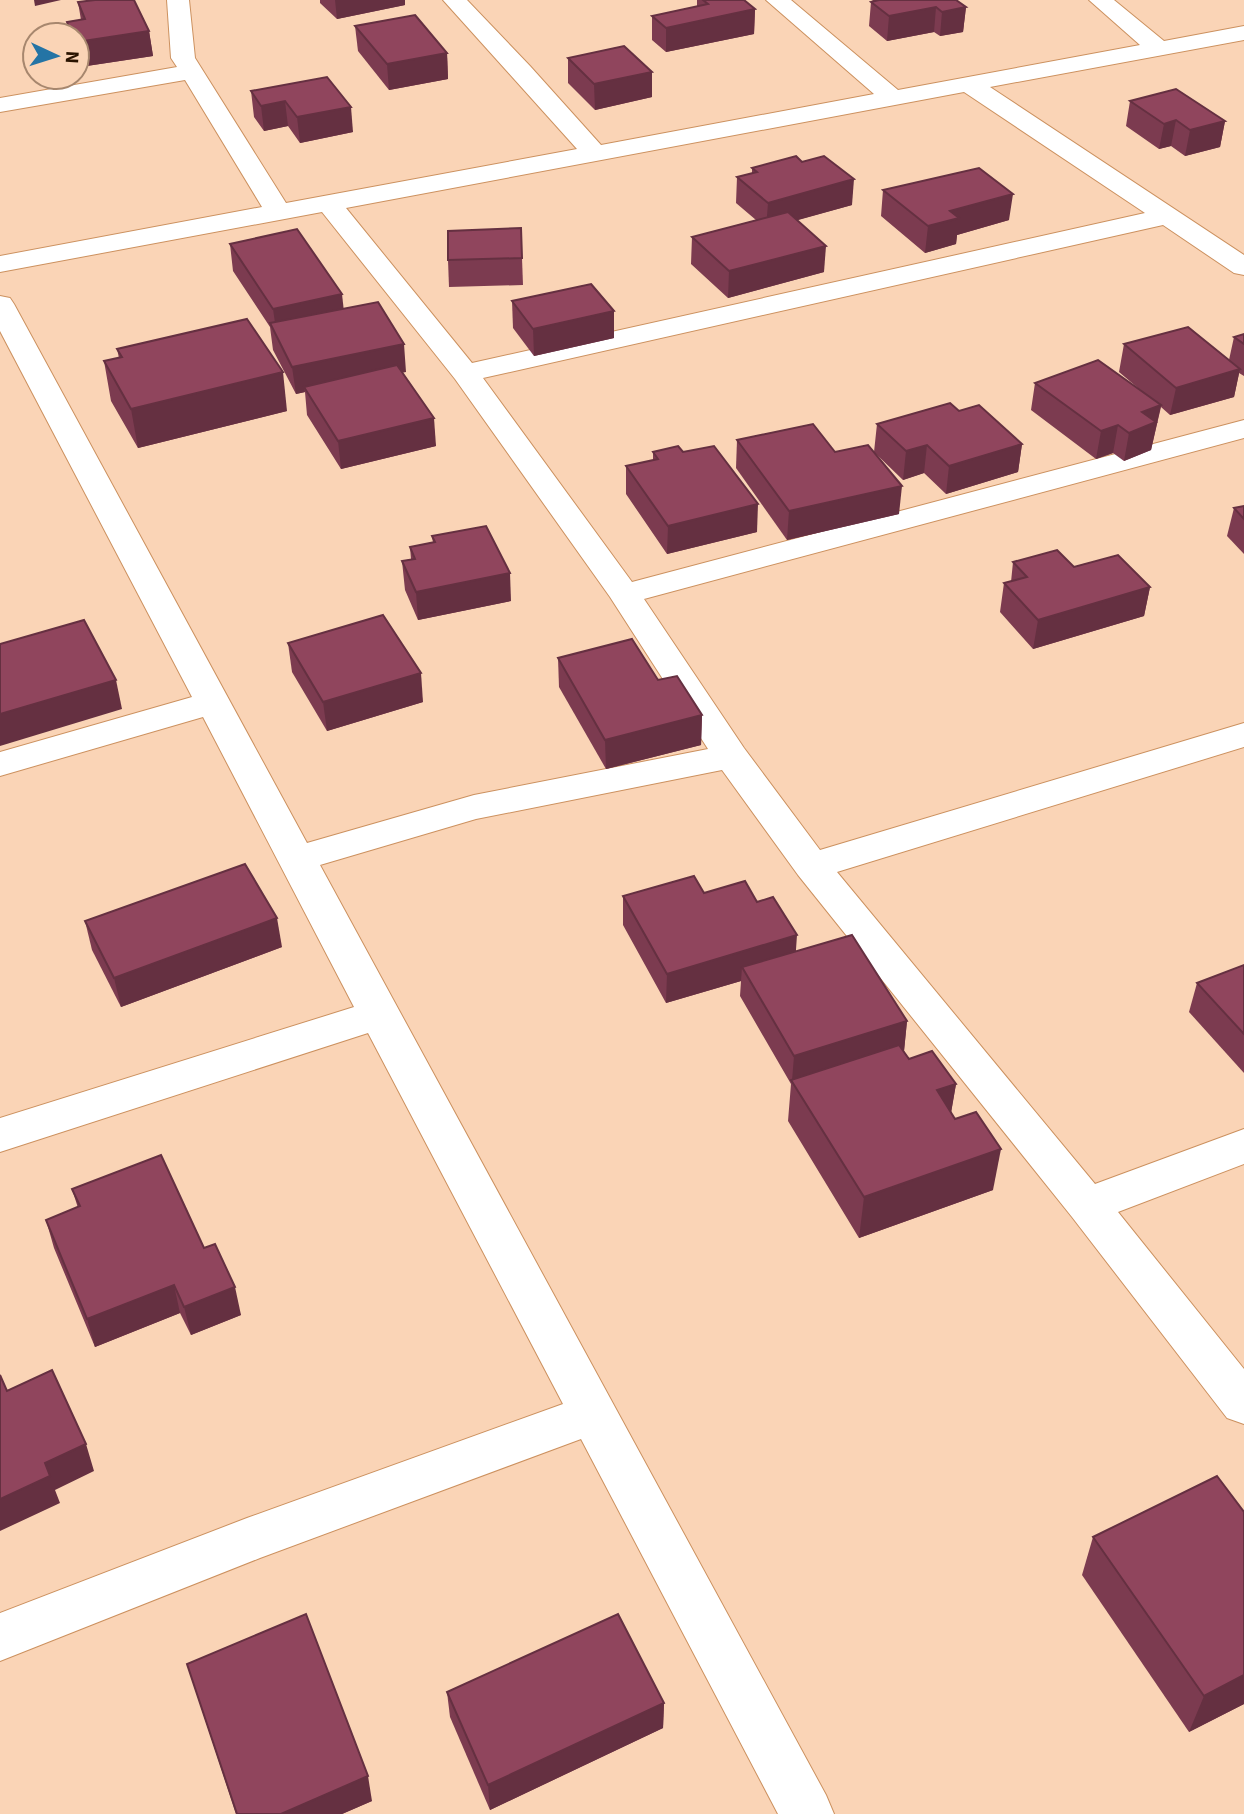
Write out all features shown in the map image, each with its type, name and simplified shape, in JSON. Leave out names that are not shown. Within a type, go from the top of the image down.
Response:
[{"type":"street","points":[[178,0],[183,58],[278,212]]},
{"type":"street","points":[[454,0],[522,71],[594,153]]},
{"type":"street","points":[[777,0],[893,98]]},
{"type":"street","points":[[1100,0],[1157,47]]},
{"type":"street","points":[[0,264],[1157,47],[1239,38]]},
{"type":"street","points":[[0,104],[191,72]]},
{"type":"street","points":[[968,83],[1244,267]]},
{"type":"street","points":[[329,203],[465,373],[624,594],[731,756],[811,866],[1087,1205],[1244,1404]]},
{"type":"street","points":[[465,373],[1167,216]]},
{"type":"street","points":[[0,304],[807,1814]]},
{"type":"street","points":[[624,594],[1244,429]]},
{"type":"street","points":[[0,764],[214,703]]},
{"type":"street","points":[[811,866],[1244,734]]},
{"type":"street","points":[[296,859],[474,807],[731,756]]},
{"type":"street","points":[[0,1135],[379,1014]]},
{"type":"street","points":[[1087,1205],[1244,1146]]},
{"type":"street","points":[[0,1637],[247,1540],[593,1414]]},
{"type":"building","points":[[134,0],[149,31],[91,40],[91,21],[73,21],[85,19],[78,2]]},
{"type":"building","points":[[703,0],[744,0],[755,9],[666,28],[652,16],[708,4]]},
{"type":"building","points":[[956,0],[966,7],[942,12],[936,7],[889,16],[871,2]]},
{"type":"building","points":[[415,15],[447,53],[387,64],[355,26]]},
{"type":"building","points":[[624,46],[652,72],[594,84],[568,58]]},
{"type":"building","points":[[327,77],[351,107],[297,117],[285,101],[261,106],[251,91]]},
{"type":"building","points":[[1176,89],[1225,121],[1190,130],[1176,120],[1164,124],[1130,101]]},
{"type":"building","points":[[796,156],[802,162],[824,156],[854,179],[768,203],[737,177],[757,172],[752,168]]},
{"type":"building","points":[[979,168],[1013,194],[950,211],[959,218],[928,226],[883,190]]},
{"type":"building","points":[[788,212],[826,246],[729,271],[692,237]]},
{"type":"building","points":[[521,228],[522,258],[448,260],[448,231]]},
{"type":"building","points":[[297,229],[342,294],[273,309],[230,244]]},
{"type":"building","points":[[591,284],[614,311],[533,329],[512,301]]},
{"type":"building","points":[[378,302],[404,344],[292,367],[270,323]]},
{"type":"building","points":[[247,319],[283,372],[131,409],[104,361],[122,357],[117,349]]},
{"type":"building","points":[[1188,327],[1240,369],[1176,388],[1124,344]]},
{"type":"building","points":[[1244,334],[1244,344],[1234,337]]},
{"type":"building","points":[[1098,360],[1161,405],[1142,412],[1156,422],[1129,433],[1118,425],[1101,431],[1035,383]]},
{"type":"building","points":[[397,365],[434,418],[338,441],[304,387]]},
{"type":"building","points":[[950,403],[959,411],[979,405],[1022,444],[949,466],[927,445],[906,451],[877,424]]},
{"type":"building","points":[[813,424],[835,452],[868,445],[902,486],[789,511],[737,440]]},
{"type":"building","points":[[678,446],[683,452],[714,446],[758,504],[668,526],[626,466],[658,459],[653,452]]},
{"type":"building","points":[[1244,506],[1244,519],[1234,508]]},
{"type":"building","points":[[486,526],[510,573],[416,592],[402,561],[415,559],[410,547],[435,542],[432,536]]},
{"type":"building","points":[[1057,550],[1074,567],[1118,555],[1150,587],[1038,620],[1004,583],[1027,577],[1013,562]]},
{"type":"building","points":[[383,615],[421,673],[323,702],[288,643]]},
{"type":"building","points":[[84,620],[116,680],[0,714],[0,644]]},
{"type":"building","points":[[632,639],[658,680],[677,676],[702,715],[605,740],[558,658]]},
{"type":"building","points":[[245,864],[277,918],[114,978],[85,921]]},
{"type":"building","points":[[694,876],[704,893],[745,881],[757,902],[773,897],[797,935],[667,974],[623,896]]},
{"type":"building","points":[[852,935],[907,1021],[794,1056],[742,967]]},
{"type":"building","points":[[1244,965],[1244,1034],[1197,983]]},
{"type":"building","points":[[899,1045],[909,1059],[932,1051],[956,1084],[937,1090],[955,1119],[976,1112],[1001,1149],[864,1197],[791,1080]]},
{"type":"building","points":[[161,1155],[204,1248],[215,1244],[235,1287],[184,1307],[174,1285],[87,1319],[46,1220],[80,1206],[72,1189]]},
{"type":"building","points":[[52,1370],[86,1444],[45,1463],[50,1476],[0,1499],[0,1375],[7,1391]]},
{"type":"building","points":[[1217,1476],[1244,1512],[1244,1675],[1204,1696],[1093,1537]]},
{"type":"building","points":[[306,1614],[368,1776],[281,1814],[237,1814],[187,1664]]},
{"type":"building","points":[[618,1614],[664,1703],[488,1785],[447,1692]]}]
